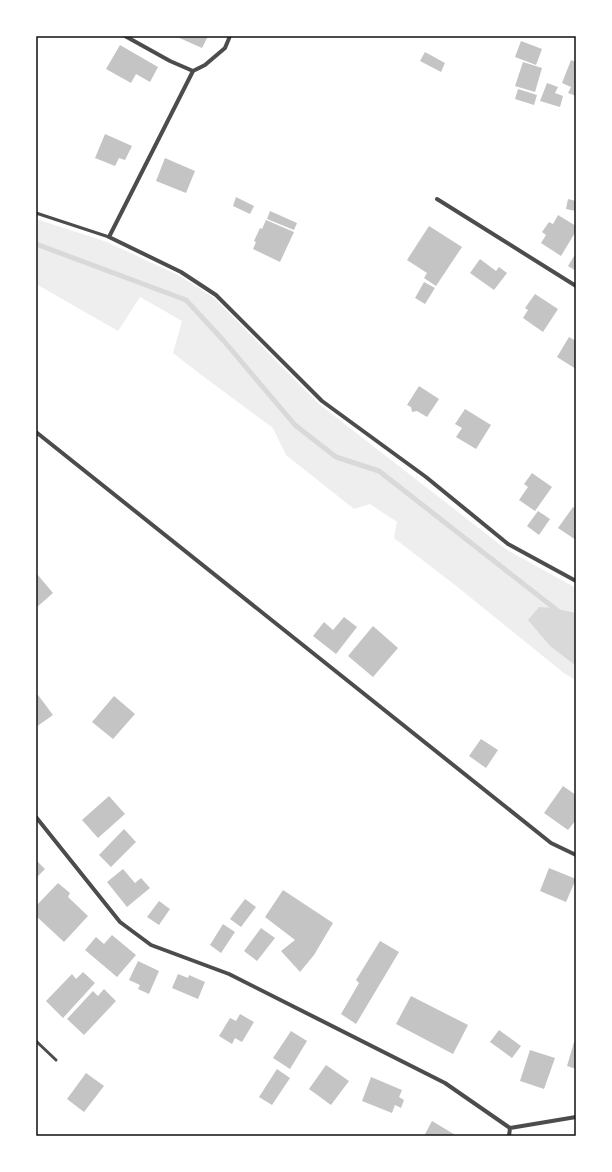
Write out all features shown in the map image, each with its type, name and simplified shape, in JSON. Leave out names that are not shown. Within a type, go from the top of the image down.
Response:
[{"type":"street","points":[[125,36],[170,61],[193,71]]},
{"type":"street","points":[[230,36],[225,48],[205,65],[193,71],[109,237],[181,272],[216,295],[322,401],[426,477],[508,544],[576,581]]},
{"type":"street","points":[[437,199],[576,286]]},
{"type":"street","points":[[36,432],[550,843],[576,855]]},
{"type":"street","points":[[36,817],[120,922],[151,945],[229,974],[445,1083],[510,1128],[576,1117]]},
{"type":"street","points":[[509,1136],[510,1128]]},
{"type":"lane","points":[[36,213],[109,237]]},
{"type":"lane","points":[[36,1041],[56,1060]]},
{"type":"shaded area","points":[[36,219],[107,242],[180,276],[214,298],[319,404],[507,550],[576,588],[576,613],[554,608],[550,646],[576,666],[576,680],[565,674],[394,538],[397,522],[370,504],[354,509],[286,455],[273,428],[173,353],[182,321],[140,297],[118,331],[36,284]]},
{"type":"shaded area","points":[[539,607],[554,608],[576,613],[576,666],[550,646],[528,620]]},
{"type":"building","points":[[175,36],[208,36],[202,48]]},
{"type":"building","points":[[521,41],[542,49],[536,65],[515,57]]},
{"type":"building","points":[[120,45],[158,67],[150,82],[136,74],[131,83],[106,69]]},
{"type":"building","points":[[425,52],[445,63],[441,72],[420,61]]},
{"type":"building","points":[[571,60],[576,62],[576,96],[568,93],[571,87],[562,83]]},
{"type":"building","points":[[523,62],[542,68],[535,92],[515,86]]},
{"type":"building","points":[[547,83],[558,87],[555,93],[563,96],[560,107],[540,101]]},
{"type":"building","points":[[518,89],[537,95],[534,105],[515,99]]},
{"type":"building","points":[[105,134],[132,146],[125,160],[119,158],[115,166],[95,158]]},
{"type":"building","points":[[165,158],[195,171],[186,193],[156,181]]},
{"type":"building","points":[[236,197],[254,206],[250,214],[233,206]]},
{"type":"building","points":[[568,199],[576,201],[576,211],[566,209]]},
{"type":"building","points":[[270,211],[297,223],[294,230],[267,219]]},
{"type":"building","points":[[558,215],[576,226],[576,231],[561,256],[541,243],[546,235],[542,232],[549,222],[553,224]]},
{"type":"building","points":[[266,220],[294,232],[280,262],[253,249],[256,242],[254,241],[260,228],[262,229]]},
{"type":"building","points":[[429,226],[462,247],[436,286],[424,278],[427,273],[407,260]]},
{"type":"building","points":[[576,253],[576,271],[568,266]]},
{"type":"building","points":[[480,259],[496,271],[499,267],[507,273],[494,290],[470,273]]},
{"type":"building","points":[[424,282],[435,288],[425,304],[415,298]]},
{"type":"building","points":[[535,294],[558,309],[543,332],[523,318],[528,310],[525,308]]},
{"type":"building","points":[[569,337],[576,341],[576,369],[557,357]]},
{"type":"building","points":[[419,386],[439,399],[427,417],[417,411],[412,412],[411,407],[407,405]]},
{"type":"building","points":[[465,409],[491,425],[476,449],[456,437],[462,428],[455,424]]},
{"type":"building","points":[[532,473],[552,487],[535,511],[519,500],[528,487],[524,484]]},
{"type":"building","points":[[573,507],[576,509],[576,540],[558,528]]},
{"type":"building","points":[[538,511],[550,519],[539,535],[527,526]]},
{"type":"building","points":[[37,574],[53,593],[36,608],[36,575]]},
{"type":"building","points":[[344,617],[357,627],[336,654],[313,636],[324,622],[333,630]]},
{"type":"building","points":[[373,626],[398,648],[373,677],[348,656]]},
{"type":"building","points":[[38,695],[53,715],[36,727],[36,696]]},
{"type":"building","points":[[114,696],[135,714],[113,739],[92,722]]},
{"type":"building","points":[[481,739],[498,750],[486,768],[469,756]]},
{"type":"building","points":[[563,786],[576,795],[576,820],[568,830],[544,813]]},
{"type":"building","points":[[109,796],[125,814],[98,838],[82,820]]},
{"type":"building","points":[[124,829],[136,842],[111,867],[99,855]]},
{"type":"building","points":[[36,860],[45,869],[36,878]]},
{"type":"building","points":[[549,868],[576,879],[566,902],[540,891]]},
{"type":"building","points":[[123,869],[135,883],[141,878],[150,888],[127,907],[107,882]]},
{"type":"building","points":[[58,883],[70,893],[68,897],[88,916],[64,942],[36,916],[36,906]]},
{"type":"building","points":[[283,890],[333,923],[314,955],[300,972],[281,951],[295,940],[265,917]]},
{"type":"building","points":[[245,899],[256,907],[241,927],[230,919]]},
{"type":"building","points":[[159,901],[170,909],[159,925],[147,917]]},
{"type":"building","points":[[223,924],[235,932],[221,953],[210,945]]},
{"type":"building","points":[[261,928],[275,938],[257,961],[244,951]]},
{"type":"building","points":[[112,935],[136,955],[117,977],[85,950],[96,937],[104,944]]},
{"type":"building","points":[[380,941],[399,952],[356,1024],[341,1014],[359,983],[356,980]]},
{"type":"building","points":[[138,961],[159,971],[149,994],[138,989],[140,985],[129,980]]},
{"type":"building","points":[[83,972],[95,983],[63,1018],[46,1001],[72,974],[76,979]]},
{"type":"building","points":[[178,974],[188,978],[189,975],[205,982],[198,999],[172,988]]},
{"type":"building","points":[[104,989],[116,1001],[84,1035],[67,1019],[93,991],[98,996]]},
{"type":"building","points":[[411,996],[468,1025],[453,1054],[396,1024]]},
{"type":"building","points":[[240,1014],[254,1022],[242,1042],[235,1038],[232,1044],[219,1036],[230,1018],[236,1021]]},
{"type":"building","points":[[499,1030],[521,1046],[512,1058],[490,1042]]},
{"type":"building","points":[[291,1031],[307,1041],[290,1069],[273,1058]]},
{"type":"building","points":[[574,1042],[576,1043],[576,1069],[567,1066]]},
{"type":"building","points":[[530,1050],[555,1058],[544,1089],[520,1081]]},
{"type":"building","points":[[326,1065],[349,1081],[331,1105],[309,1089]]},
{"type":"building","points":[[277,1069],[290,1078],[272,1105],[259,1097]]},
{"type":"building","points":[[86,1073],[104,1086],[84,1112],[67,1099]]},
{"type":"building","points":[[371,1077],[402,1090],[399,1097],[404,1100],[401,1108],[395,1105],[392,1113],[362,1101]]},
{"type":"building","points":[[432,1121],[457,1136],[424,1136]]},
{"type":"waterway","points":[[36,244],[186,300],[223,340],[295,425],[336,457],[379,471],[558,611]]}]
